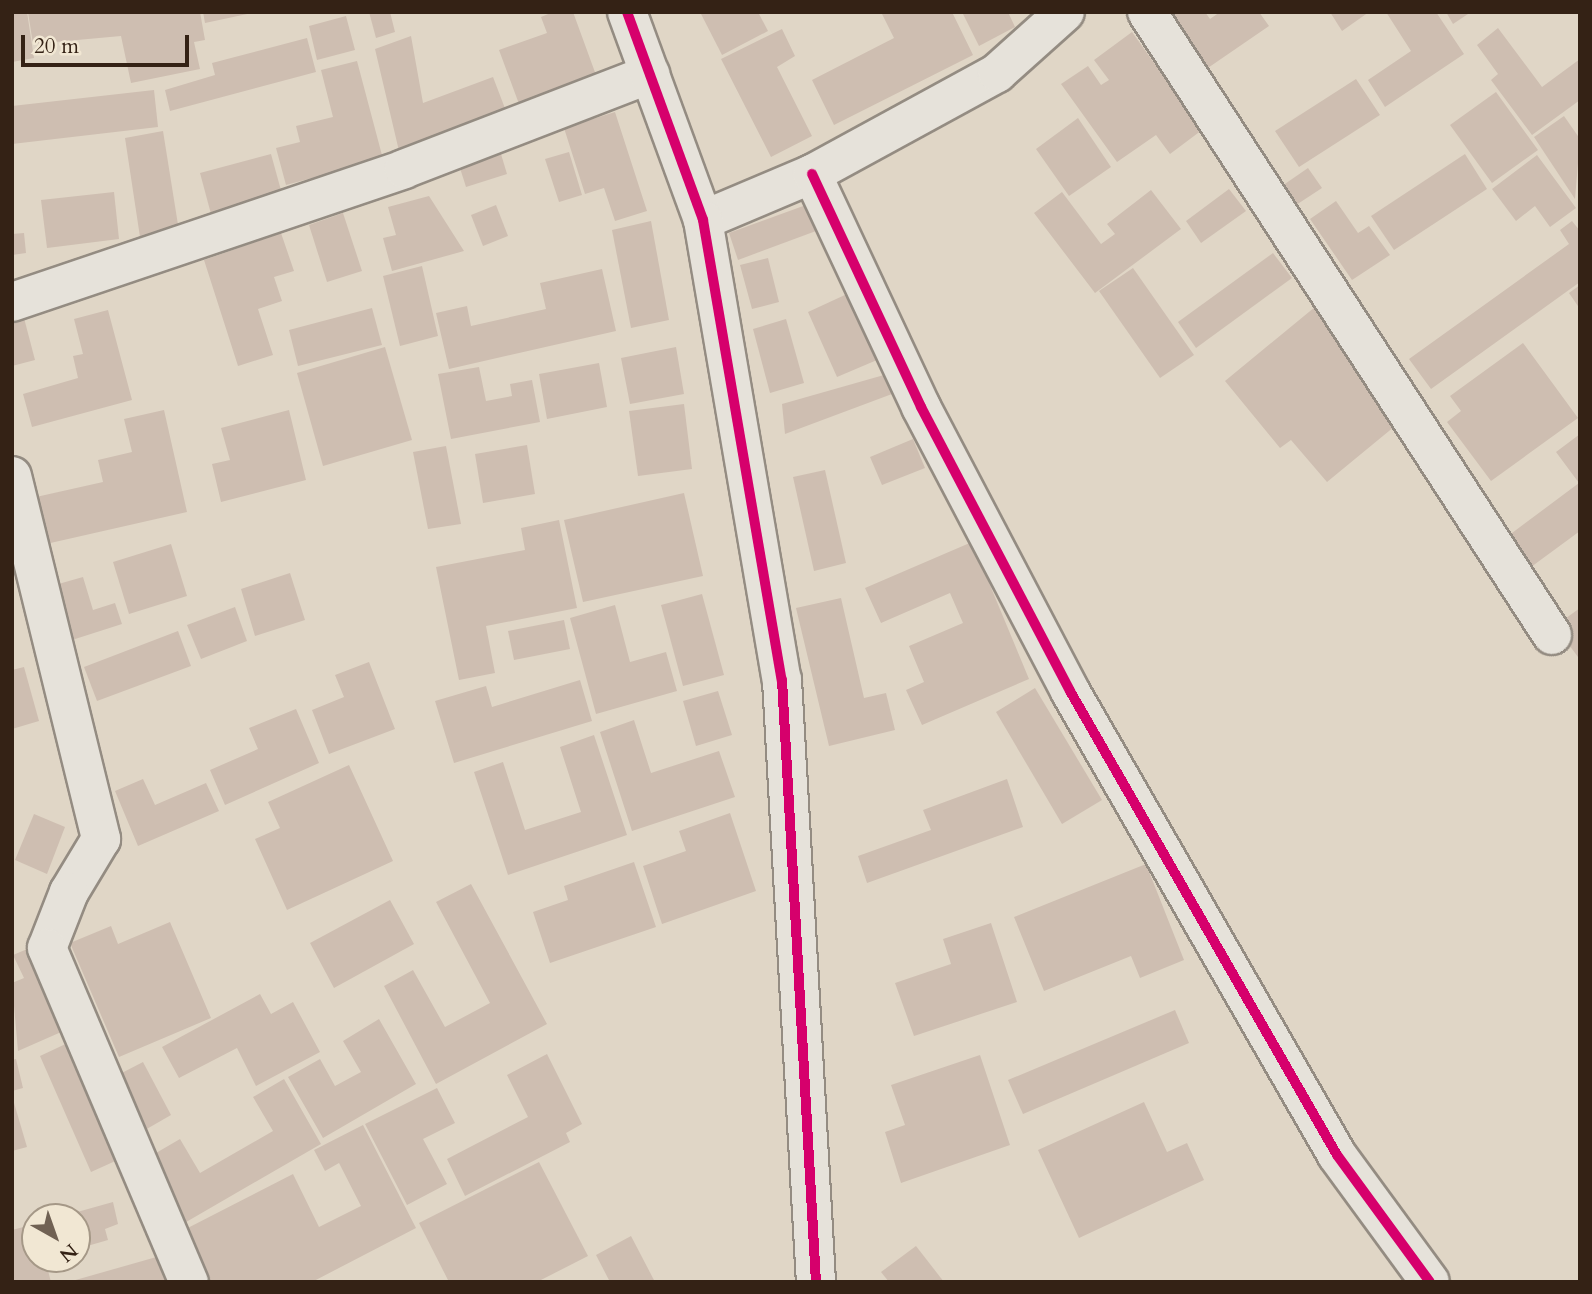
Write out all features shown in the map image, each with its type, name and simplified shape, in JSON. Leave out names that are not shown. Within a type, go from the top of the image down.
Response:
[{"type":"street","points":[[627,12],[703,220],[782,680],[816,1282]]},
{"type":"street","points":[[703,220],[812,174],[997,73],[1065,12]]},
{"type":"street","points":[[1147,12],[1552,635]]},
{"type":"street","points":[[12,302],[404,169],[650,74]]},
{"type":"street","points":[[812,174],[921,407],[1070,691],[1337,1154],[1430,1282]]},
{"type":"street","points":[[12,476],[101,839],[69,892],[47,948],[189,1282]]},
{"type":"building","points":[[12,12],[27,12],[34,58],[12,62]]},
{"type":"building","points":[[28,12],[200,12],[205,40],[194,42],[200,69],[131,83],[121,36],[33,44]]},
{"type":"building","points":[[203,12],[252,12],[252,13],[205,23]]},
{"type":"building","points":[[369,12],[390,12],[395,32],[376,38]]},
{"type":"building","points":[[553,12],[573,12],[596,75],[519,104],[499,50],[547,33],[541,17]]},
{"type":"building","points":[[700,12],[758,12],[768,31],[722,55]]},
{"type":"building","points":[[881,12],[952,12],[973,55],[834,125],[812,80],[894,38]]},
{"type":"building","points":[[962,12],[1008,12],[1015,27],[979,46]]},
{"type":"building","points":[[1161,12],[1205,12],[1210,19],[1220,12],[1259,12],[1269,26],[1202,72]]},
{"type":"building","points":[[1330,12],[1369,12],[1342,31]]},
{"type":"building","points":[[1386,12],[1436,12],[1464,54],[1385,107],[1368,80],[1411,51]]},
{"type":"building","points":[[1446,12],[1471,12],[1453,24]]},
{"type":"building","points":[[346,16],[355,50],[317,60],[309,26]]},
{"type":"building","points":[[1498,28],[1542,87],[1580,59],[1580,100],[1532,135],[1491,80],[1498,74],[1477,45]]},
{"type":"building","points":[[782,29],[795,56],[777,67],[812,136],[771,157],[721,59]]},
{"type":"building","points":[[1132,32],[1202,130],[1170,154],[1156,135],[1117,162],[1061,84],[1088,66],[1101,85],[1109,80],[1094,60]]},
{"type":"building","points":[[411,36],[423,103],[493,77],[506,111],[399,151],[375,49]]},
{"type":"building","points":[[307,38],[316,72],[170,111],[165,90],[215,75],[212,63]]},
{"type":"building","points":[[357,61],[383,159],[286,185],[276,148],[300,142],[296,126],[333,117],[321,70]]},
{"type":"building","points":[[1356,79],[1380,115],[1299,167],[1275,131]]},
{"type":"building","points":[[154,90],[158,127],[12,144],[12,106]]},
{"type":"building","points":[[1496,92],[1538,150],[1492,183],[1450,125]]},
{"type":"building","points":[[615,112],[647,211],[615,221],[604,188],[585,194],[564,128]]},
{"type":"building","points":[[1564,116],[1580,139],[1575,199],[1534,137]]},
{"type":"building","points":[[1078,118],[1111,167],[1069,196],[1036,149]]},
{"type":"building","points":[[163,131],[179,231],[140,237],[125,138]]},
{"type":"building","points":[[569,152],[582,195],[559,202],[545,159]]},
{"type":"building","points":[[271,154],[282,194],[211,214],[200,173]]},
{"type":"building","points":[[501,154],[507,174],[466,187],[460,168]]},
{"type":"building","points":[[1465,154],[1487,189],[1394,250],[1371,216]]},
{"type":"building","points":[[1537,155],[1576,208],[1550,227],[1535,206],[1516,221],[1492,189]]},
{"type":"building","points":[[1308,168],[1322,188],[1293,207],[1279,188]]},
{"type":"building","points":[[1229,189],[1246,211],[1201,243],[1186,221]]},
{"type":"building","points":[[1151,190],[1181,229],[1095,293],[1034,213],[1062,192],[1101,244],[1115,234],[1107,224]]},
{"type":"building","points":[[114,192],[119,239],[47,248],[41,200]]},
{"type":"building","points":[[429,196],[464,251],[392,271],[383,238],[396,235],[388,207]]},
{"type":"building","points":[[1336,201],[1358,233],[1369,226],[1390,255],[1352,280],[1310,219]]},
{"type":"building","points":[[496,205],[508,236],[483,246],[471,215]]},
{"type":"building","points":[[806,205],[816,231],[738,260],[729,233]]},
{"type":"building","points":[[343,213],[362,271],[327,282],[309,225]]},
{"type":"building","points":[[651,221],[669,320],[631,328],[612,230]]},
{"type":"building","points":[[1572,221],[1580,231],[1580,282],[1431,389],[1409,359],[1569,244],[1560,230]]},
{"type":"building","points":[[24,233],[26,253],[12,255],[12,234]]},
{"type":"building","points":[[281,233],[294,271],[274,277],[282,301],[258,309],[273,355],[238,366],[204,260]]},
{"type":"building","points":[[1273,253],[1292,278],[1196,348],[1178,322]]},
{"type":"building","points":[[768,258],[779,302],[752,309],[740,265]]},
{"type":"building","points":[[422,266],[438,336],[400,346],[383,276]]},
{"type":"building","points":[[1133,268],[1194,355],[1160,378],[1099,291]]},
{"type":"building","points":[[602,269],[616,331],[449,369],[436,313],[467,306],[471,326],[546,309],[540,283]]},
{"type":"building","points":[[1580,285],[1580,309],[1569,293]]},
{"type":"building","points":[[847,294],[877,360],[837,377],[808,312]]},
{"type":"building","points":[[1315,307],[1406,417],[1327,482],[1291,440],[1280,448],[1225,381]]},
{"type":"building","points":[[372,308],[382,345],[298,366],[289,330]]},
{"type":"building","points":[[108,310],[132,400],[32,427],[23,394],[78,378],[73,356],[83,354],[74,319]]},
{"type":"building","points":[[24,318],[35,360],[12,366],[12,322]]},
{"type":"building","points":[[786,319],[804,383],[770,393],[753,329]]},
{"type":"building","points":[[1523,343],[1578,418],[1491,481],[1447,422],[1461,411],[1450,396]]},
{"type":"building","points":[[385,347],[412,440],[323,466],[297,373]]},
{"type":"building","points":[[676,347],[684,394],[630,404],[621,358]]},
{"type":"building","points":[[599,363],[607,407],[547,419],[539,374]]},
{"type":"building","points":[[479,367],[486,401],[512,396],[510,384],[532,380],[540,422],[451,439],[438,374]]},
{"type":"building","points":[[884,375],[892,394],[785,434],[782,404]]},
{"type":"building","points":[[684,404],[692,469],[638,476],[629,411]]},
{"type":"building","points":[[164,410],[187,512],[46,544],[36,497],[103,482],[98,460],[132,452],[124,419]]},
{"type":"building","points":[[289,410],[306,480],[221,502],[212,464],[230,460],[221,428]]},
{"type":"building","points":[[1580,434],[1580,531],[1531,567],[1508,536],[1579,483],[1556,452]]},
{"type":"building","points":[[913,439],[925,468],[882,485],[870,457]]},
{"type":"building","points":[[527,445],[535,494],[483,503],[475,454]]},
{"type":"building","points":[[446,446],[461,524],[428,529],[413,452]]},
{"type":"building","points":[[825,470],[846,563],[814,571],[793,477]]},
{"type":"building","points":[[684,493],[703,576],[583,602],[564,520]]},
{"type":"building","points":[[559,520],[577,608],[486,626],[495,673],[459,680],[436,567],[525,550],[521,528]]},
{"type":"building","points":[[972,542],[1029,679],[922,725],[906,690],[924,682],[909,646],[963,623],[950,593],[881,623],[865,588]]},
{"type":"building","points":[[171,544],[187,596],[129,614],[113,562]]},
{"type":"building","points":[[290,573],[305,620],[255,636],[241,589]]},
{"type":"building","points":[[83,577],[93,610],[115,603],[122,624],[72,640],[55,585]]},
{"type":"building","points":[[702,594],[724,675],[683,686],[661,605]]},
{"type":"building","points":[[841,598],[864,698],[886,693],[895,730],[829,746],[796,608]]},
{"type":"building","points":[[615,605],[630,662],[666,652],[677,691],[596,714],[570,618]]},
{"type":"building","points":[[235,607],[247,641],[201,659],[187,625]]},
{"type":"building","points":[[1580,608],[1580,656],[1578,657],[1555,626]]},
{"type":"building","points":[[564,620],[570,649],[514,660],[508,631]]},
{"type":"building","points":[[178,631],[191,666],[97,701],[84,667]]},
{"type":"building","points":[[369,662],[395,729],[329,754],[312,710],[344,697],[335,675]]},
{"type":"building","points":[[24,667],[39,721],[12,729],[12,670]]},
{"type":"building","points":[[580,680],[592,721],[454,763],[435,701],[486,686],[492,707]]},
{"type":"building","points":[[1035,688],[1102,800],[1062,824],[996,712]]},
{"type":"building","points":[[718,691],[732,735],[696,746],[683,701]]},
{"type":"building","points":[[296,709],[319,763],[225,805],[210,770],[258,749],[249,728]]},
{"type":"building","points":[[634,720],[651,773],[719,751],[735,797],[632,831],[600,732]]},
{"type":"building","points":[[594,735],[627,835],[508,875],[474,772],[503,762],[525,830],[581,812],[560,747]]},
{"type":"building","points":[[349,765],[393,861],[287,910],[255,839],[280,828],[268,802]]},
{"type":"building","points":[[143,779],[155,805],[206,783],[219,811],[138,846],[115,791]]},
{"type":"building","points":[[1007,779],[1023,827],[867,883],[858,856],[931,830],[923,810]]},
{"type":"building","points":[[730,813],[756,891],[662,924],[643,866],[686,851],[679,831]]},
{"type":"building","points":[[34,814],[65,827],[47,874],[15,860]]},
{"type":"building","points":[[634,862],[656,927],[550,963],[533,912],[568,900],[564,886]]},
{"type":"building","points":[[1146,864],[1184,960],[1140,978],[1131,956],[1044,991],[1014,917]]},
{"type":"building","points":[[471,884],[547,1024],[436,1084],[384,986],[413,970],[445,1027],[490,1003],[436,902]]},
{"type":"building","points":[[390,900],[414,944],[334,988],[310,943]]},
{"type":"building","points":[[170,922],[211,1018],[119,1057],[70,943],[111,926],[118,944]]},
{"type":"building","points":[[991,923],[1017,1002],[914,1036],[895,983],[951,964],[943,939]]},
{"type":"building","points":[[32,947],[68,1029],[18,1051],[12,983],[24,978],[13,955]]},
{"type":"building","points":[[260,994],[271,1014],[293,1002],[320,1052],[256,1086],[237,1048],[179,1078],[162,1047]]},
{"type":"building","points":[[1175,1010],[1189,1043],[1023,1114],[1008,1080]]},
{"type":"building","points":[[379,1019],[416,1084],[323,1138],[288,1077],[320,1059],[335,1086],[361,1072],[343,1041]]},
{"type":"building","points":[[72,1041],[122,1158],[91,1172],[40,1056]]},
{"type":"building","points":[[547,1054],[582,1124],[566,1133],[570,1142],[465,1196],[447,1159],[528,1117],[507,1075]]},
{"type":"building","points":[[980,1055],[1010,1145],[901,1183],[885,1132],[905,1125],[891,1085]]},
{"type":"building","points":[[16,1059],[23,1088],[12,1091],[12,1060]]},
{"type":"building","points":[[143,1062],[171,1115],[145,1130],[116,1076]]},
{"type":"building","points":[[284,1079],[321,1144],[181,1225],[144,1160],[180,1139],[200,1173],[273,1131],[253,1097]]},
{"type":"building","points":[[437,1088],[455,1123],[423,1139],[447,1184],[407,1205],[365,1124]]},
{"type":"building","points":[[12,1096],[27,1147],[12,1151]]},
{"type":"building","points":[[1144,1102],[1167,1152],[1187,1143],[1204,1180],[1079,1238],[1038,1150]]},
{"type":"building","points":[[363,1125],[416,1228],[312,1282],[200,1282],[176,1234],[293,1174],[319,1227],[361,1206],[339,1163],[325,1171],[314,1150]]},
{"type":"building","points":[[539,1162],[588,1256],[537,1282],[449,1282],[419,1223]]},
{"type":"building","points":[[113,1202],[118,1224],[105,1229],[108,1240],[91,1245],[91,1208]]},
{"type":"building","points":[[21,1228],[21,1273],[49,1273],[51,1282],[12,1282],[12,1230]]},
{"type":"building","points":[[631,1236],[655,1282],[610,1282],[596,1255]]},
{"type":"building","points":[[916,1246],[944,1282],[889,1282],[881,1272]]},
{"type":"building","points":[[167,1254],[174,1282],[72,1282],[72,1281]]},
{"type":"cycle path","points":[[627,12],[703,220],[782,680],[816,1282]]},
{"type":"cycle path","points":[[812,174],[921,407],[1070,691],[1337,1155],[1430,1282]]}]
